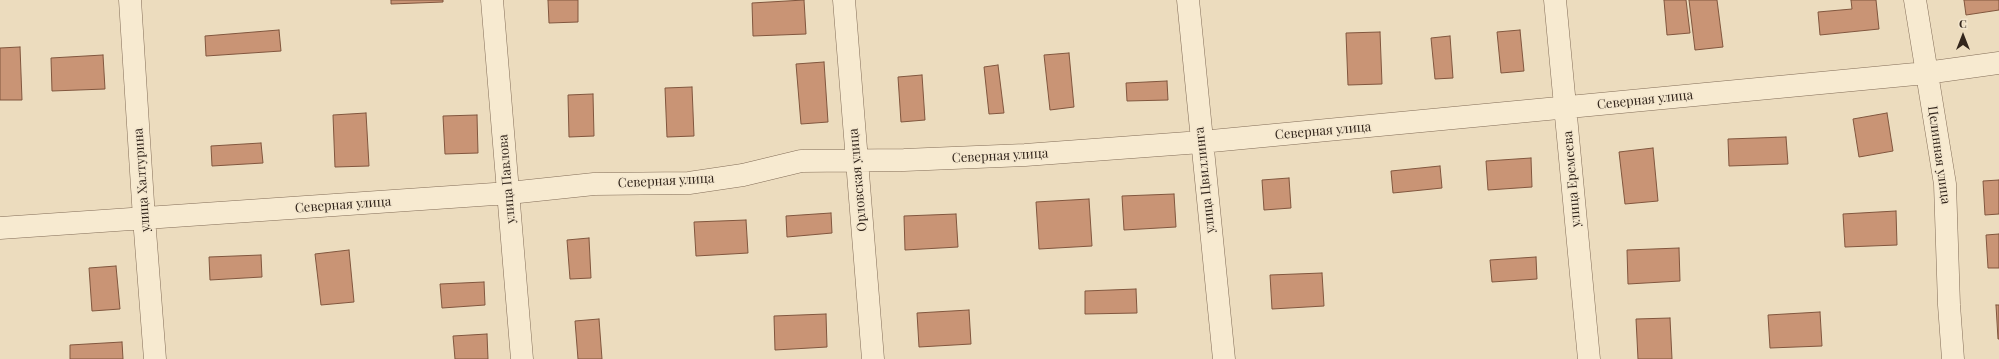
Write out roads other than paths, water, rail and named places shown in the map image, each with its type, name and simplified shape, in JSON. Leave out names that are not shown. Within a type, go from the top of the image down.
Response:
[{"type":"street","name":"улица Халтурина","points":[[130,0],[155,359]]},
{"type":"street","name":"улица Павлова","points":[[492,0],[522,359]]},
{"type":"street","name":"Орловская улица","points":[[844,0],[873,359]]},
{"type":"street","name":"улица Цвиллинга","points":[[1188,0],[1201,142],[1224,359]]},
{"type":"street","name":"улица Еремеева","points":[[1555,0],[1589,359]]},
{"type":"street","name":"Целинная улица","points":[[1915,0],[1945,184],[1949,305],[1954,359]]},
{"type":"street","name":"Северная улица","points":[[0,228],[509,193],[594,184],[689,183],[743,175],[801,161],[904,160],[1017,155],[1201,142],[1926,73],[1999,63]]}]
